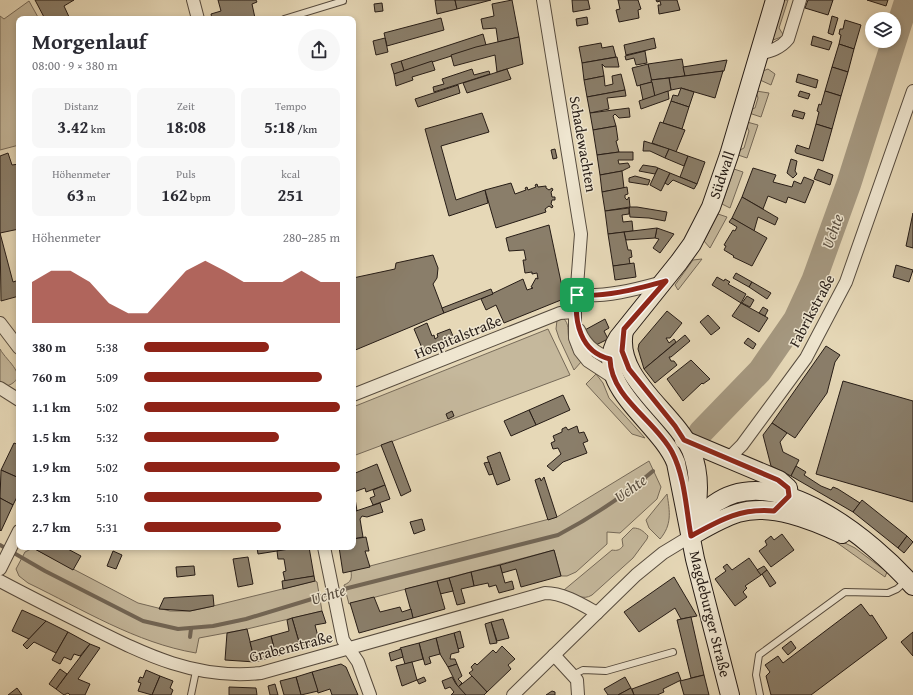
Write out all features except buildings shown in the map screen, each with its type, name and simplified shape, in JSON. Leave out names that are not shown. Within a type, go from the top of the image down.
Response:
[{"type":"main road","name":"Südwall","points":[[624,329],[666,281],[692,244],[711,207],[729,155],[775,0]]},
{"type":"main road","points":[[621,374],[610,359],[611,350],[624,329]]},
{"type":"main road","points":[[624,329],[621,374],[625,395],[662,437],[672,452],[682,488],[691,536]]},
{"type":"main road","name":"Magdeburger Straße","points":[[621,374],[675,426],[690,449],[698,477],[698,504],[691,536],[730,695]]},
{"type":"main road","points":[[684,440],[778,480],[788,488],[782,504]]},
{"type":"main road","points":[[691,536],[708,510],[714,505],[728,497],[758,492],[782,504],[824,512],[851,530],[910,582]]},
{"type":"street","points":[[194,0],[197,16]]},
{"type":"street","name":"Schadewachten","points":[[542,0],[581,234],[575,312],[575,338],[580,351],[588,361],[621,374]]},
{"type":"street","points":[[758,54],[784,45],[788,39],[800,0]]},
{"type":"street","name":"Fabrikstraße","points":[[728,459],[742,445],[806,358],[846,282],[913,91]]},
{"type":"street","points":[[577,295],[603,295],[637,289],[666,281]]},
{"type":"street","name":"Schadewachten","points":[[575,312],[579,328],[585,342],[597,354],[610,359]]},
{"type":"street","name":"Hospitalstraße","points":[[356,394],[560,313],[575,312]]},
{"type":"street","points":[[0,323],[16,344]]},
{"type":"street","points":[[0,388],[16,398]]},
{"type":"street","points":[[514,695],[597,613],[655,559],[673,546],[691,536]]},
{"type":"street","points":[[1,567],[16,537]]},
{"type":"street","points":[[324,550],[343,640],[358,662],[370,695]]},
{"type":"street","name":"Grabenstraße","points":[[0,581],[145,654],[196,671],[234,674],[260,673],[545,593],[556,594],[577,602],[597,613]]},
{"type":"street","points":[[554,655],[573,675],[578,686],[578,695]]},
{"type":"lane","points":[[294,16],[343,1]]},
{"type":"lane","points":[[760,695],[756,675],[759,655],[845,592],[888,593],[910,582]]},
{"type":"lane","points":[[573,675],[583,670],[606,671],[673,652]]},
{"type":"lane","points":[[191,695],[196,671]]},
{"type":"shaded area","points":[[783,0],[788,0],[779,28],[784,36],[773,40],[771,39]]},
{"type":"shaded area","points":[[29,1],[37,16],[16,16],[16,146],[0,150],[0,16],[4,19]]},
{"type":"shaded area","points":[[768,69],[775,74],[771,85],[760,80],[763,71]]},
{"type":"shaded area","points":[[756,91],[769,93],[761,117],[749,113],[751,109],[755,108],[758,98]]},
{"type":"shaded area","points":[[747,122],[758,125],[747,158],[738,155],[740,150],[744,148],[749,131],[746,125]]},
{"type":"shaded area","points":[[734,169],[743,172],[730,208],[722,204]]},
{"type":"shaded area","points":[[718,214],[727,217],[710,248],[704,241]]},
{"type":"shaded area","points":[[702,259],[678,290],[675,285],[693,260]]},
{"type":"shaded area","points":[[563,318],[567,325],[571,345],[581,362],[574,370],[556,329],[557,320]]},
{"type":"shaded area","points":[[548,329],[570,375],[356,455],[356,406]]},
{"type":"shaded area","points":[[0,349],[15,369],[16,379],[7,386],[0,381]]},
{"type":"shaded area","points":[[596,374],[603,383],[609,398],[645,438],[632,434],[586,384]]},
{"type":"shaded area","points":[[649,461],[661,487],[657,499],[620,533],[607,532],[607,544],[576,572],[567,576],[561,576],[554,550],[349,604],[344,585],[350,580],[351,571],[557,517]]},
{"type":"shaded area","points":[[667,494],[669,518],[667,529],[660,539],[649,528],[646,520]]},
{"type":"shaded area","points":[[633,528],[643,531],[648,536],[647,539],[633,558],[592,595],[589,597],[582,597],[564,590],[612,550],[621,548],[623,546],[622,539]]},
{"type":"shaded area","points":[[835,538],[855,548],[887,572],[885,577],[836,542],[833,539]]},
{"type":"shaded area","points":[[29,550],[37,550],[138,603],[170,611],[190,611],[315,581],[317,582],[322,611],[247,629],[199,638],[196,653],[152,642],[110,624],[28,583],[19,576],[16,569],[25,552]]},
{"type":"waterway","name":"Uchte","points":[[701,432],[760,371],[796,319],[814,280],[849,183],[907,0]]},
{"type":"waterway","name":"Uchte","points":[[0,545],[45,571],[143,621],[178,629],[213,626],[246,619],[348,588],[558,535],[607,506],[653,471]]},
{"type":"waterway","points":[[190,637],[191,629]]},
{"type":"route","points":[[666,281],[624,329],[622,351],[629,369],[680,432],[684,440],[715,454],[749,466],[784,484],[788,488],[789,496],[774,511],[760,510],[737,513],[691,536],[682,488],[672,452],[662,437],[618,385],[611,371],[610,359],[597,354],[585,342],[579,328],[575,312],[577,295],[603,295],[637,289],[666,281]]}]
